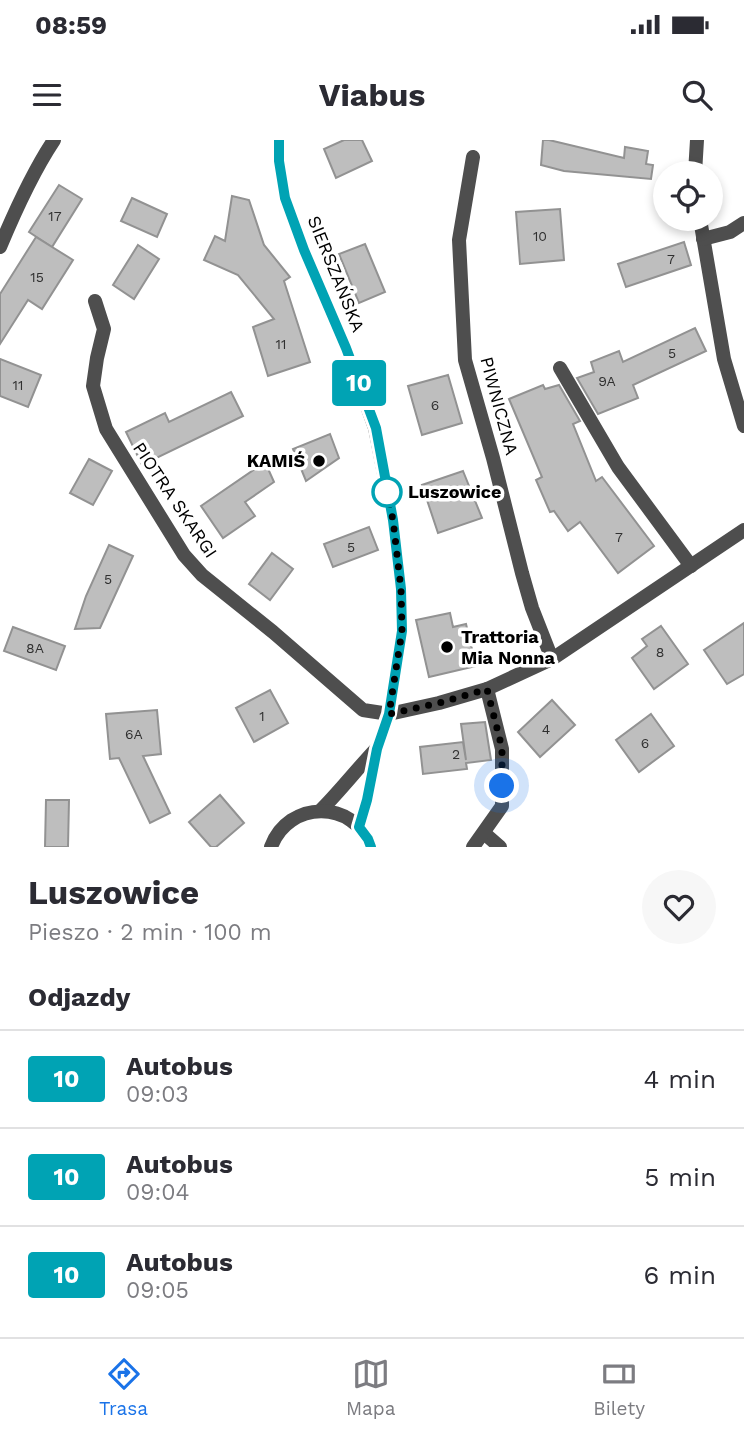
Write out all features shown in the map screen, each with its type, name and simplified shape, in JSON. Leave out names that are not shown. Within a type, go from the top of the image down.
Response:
[{"type":"street","points":[[0,247],[44,154],[54,140]]},
{"type":"street","name":"SIERSZAŃSKA","points":[[279,140],[279,161],[285,198],[376,428],[393,520],[401,589],[402,631],[389,714],[377,749],[359,827]]},
{"type":"street","points":[[696,161],[697,140]]},
{"type":"street","name":"PIWNICZNA","points":[[473,157],[459,240],[465,360],[532,608],[552,659]]},
{"type":"street","points":[[703,239],[730,232],[744,223]]},
{"type":"street","points":[[702,231],[724,359],[744,426]]},
{"type":"street","name":"PIOTRA SKARGI","points":[[95,301],[104,329],[93,386],[106,429],[184,555],[202,575],[363,710],[389,714]]},
{"type":"street","points":[[560,368],[618,467],[691,566]]},
{"type":"street","points":[[389,714],[487,689],[552,659],[744,530]]},
{"type":"street","points":[[473,847],[502,806],[502,748],[487,689]]},
{"type":"street","name":"SIERSZAŃSKA","points":[[321,810],[377,749]]},
{"type":"street","points":[[271,847],[276,834],[295,817],[321,810],[341,814],[359,827],[371,847]]},
{"type":"street","points":[[484,833],[500,847]]},
{"type":"building","points":[[344,140],[362,140],[372,161],[336,178],[324,149]]},
{"type":"building","points":[[543,140],[549,140],[624,158],[625,147],[648,151],[646,164],[653,165],[651,179],[564,171],[541,165]]},
{"type":"building","points":[[59,185],[82,199],[52,247],[29,232]]},
{"type":"building","points":[[232,196],[249,200],[264,245],[290,277],[284,281],[310,362],[268,376],[253,327],[274,319],[238,275],[204,260],[215,236],[225,241]]},
{"type":"building","points":[[132,198],[167,214],[157,237],[121,221]]},
{"type":"building","points":[[560,209],[564,260],[520,264],[516,212]]},
{"type":"building","points":[[36,237],[73,260],[42,309],[28,300],[0,344],[0,294]]},
{"type":"building","points":[[684,242],[691,265],[626,287],[618,264]]},
{"type":"building","points":[[365,244],[385,292],[359,303],[339,254]]},
{"type":"building","points":[[138,245],[159,259],[134,299],[113,285]]},
{"type":"building","points":[[695,328],[706,351],[633,385],[638,398],[598,414],[577,378],[594,372],[591,362],[619,351],[623,362]]},
{"type":"building","points":[[0,359],[41,375],[28,407],[0,396]]},
{"type":"building","points":[[448,375],[462,423],[422,435],[408,386]]},
{"type":"building","points":[[543,385],[545,389],[559,385],[580,421],[573,424],[596,481],[602,477],[654,546],[618,573],[580,522],[568,531],[554,511],[550,512],[536,480],[542,477],[509,399]]},
{"type":"building","points":[[231,392],[243,416],[142,465],[126,432],[165,413],[169,422]]},
{"type":"building","name":"KAMIŚ","points":[[330,434],[339,458],[306,481],[293,449]]},
{"type":"building","points":[[89,459],[112,471],[93,505],[70,493]]},
{"type":"building","points":[[265,462],[274,482],[245,502],[255,516],[223,538],[201,506]]},
{"type":"building","points":[[463,471],[482,518],[438,533],[422,485]]},
{"type":"building","points":[[369,527],[378,550],[333,567],[324,544]]},
{"type":"building","points":[[109,545],[133,556],[100,628],[75,629],[86,596]]},
{"type":"building","points":[[272,553],[293,569],[270,600],[249,584]]},
{"type":"building","name":"Trattoria Mia Nonna","points":[[450,613],[453,627],[466,624],[476,666],[429,677],[416,620]]},
{"type":"building","points":[[744,623],[744,674],[727,684],[704,650]]},
{"type":"building","points":[[661,626],[688,664],[654,689],[632,658],[647,646],[642,639]]},
{"type":"building","points":[[13,627],[65,646],[56,670],[4,651]]},
{"type":"building","points":[[270,690],[288,723],[254,742],[236,708]]},
{"type":"building","points":[[552,700],[575,725],[540,757],[518,732]]},
{"type":"building","points":[[157,710],[161,754],[143,756],[170,813],[150,823],[119,758],[110,759],[106,714]]},
{"type":"building","points":[[651,714],[674,746],[639,772],[616,740]]},
{"type":"building","points":[[485,722],[491,760],[466,763],[467,769],[423,774],[420,747],[463,742],[466,760],[461,724]]},
{"type":"building","points":[[220,795],[244,823],[216,847],[211,847],[189,822]]},
{"type":"building","points":[[46,800],[69,800],[68,847],[45,847]]},
{"type":"bus line","name":"10","points":[[279,140],[279,161],[285,198],[376,428],[393,520],[401,589],[402,631],[389,714],[377,749],[359,827],[371,847]]},
{"type":"place","name":"KAMIŚ","points":[[319,461]]},
{"type":"place","name":"Luszowice","points":[[387,492]]},
{"type":"place","name":"Trattoria Mia Nonna","points":[[447,647]]},
{"type":"route","points":[[387,492],[401,589],[402,631],[389,714],[487,689],[502,748],[502,786]]}]
